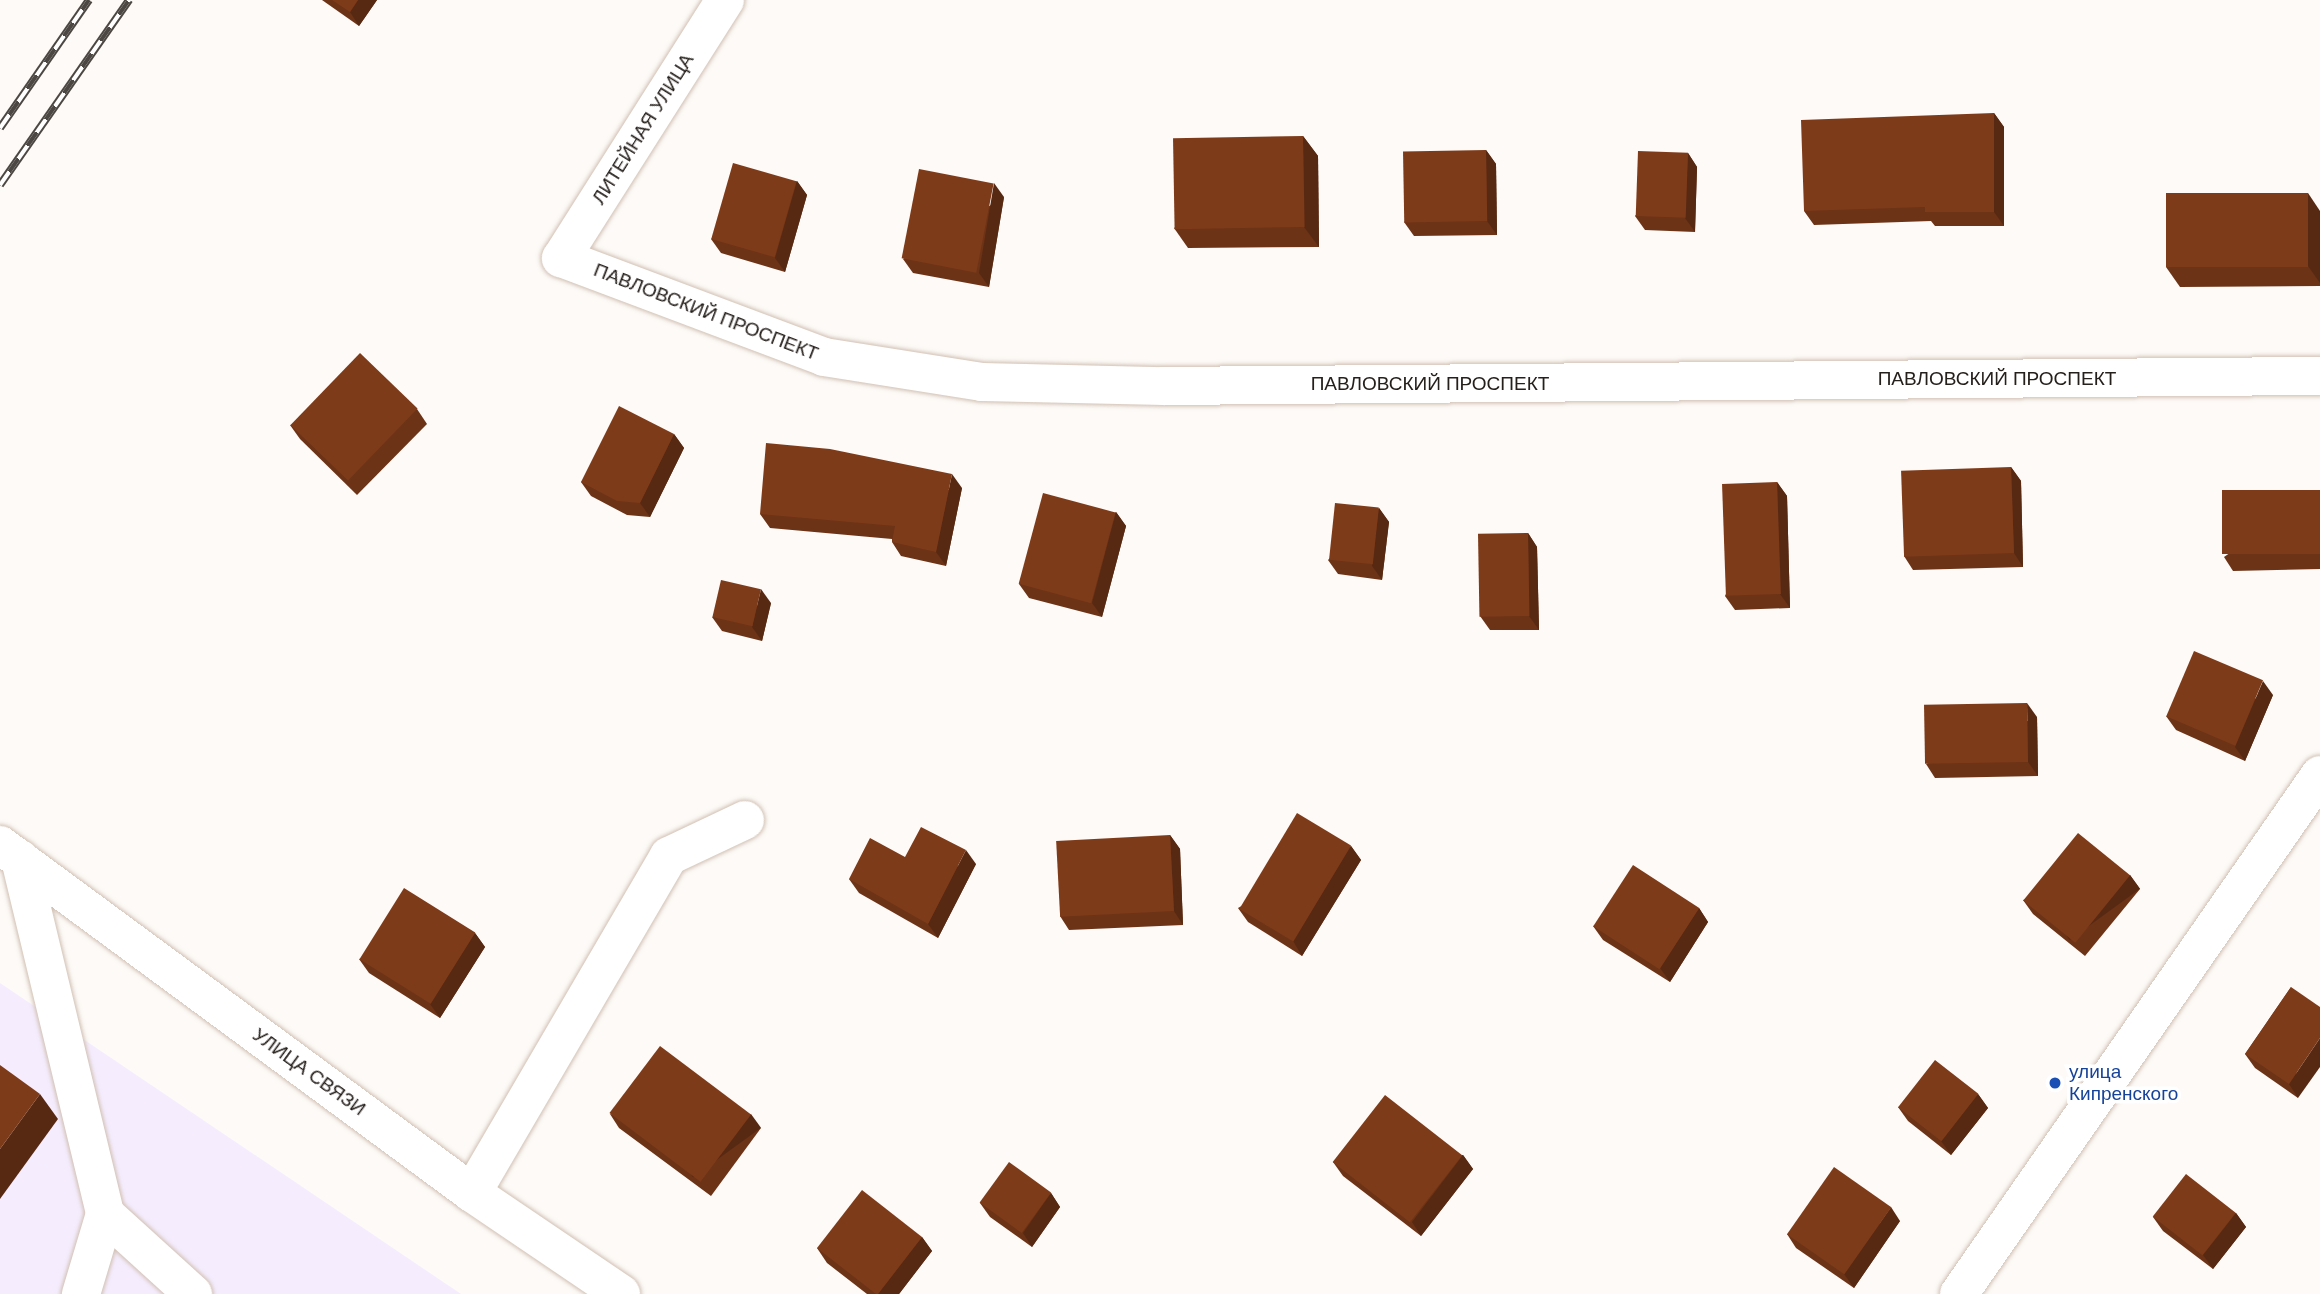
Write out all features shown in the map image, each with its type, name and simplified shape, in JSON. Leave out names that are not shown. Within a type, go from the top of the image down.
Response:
[{"type":"street","name":"ЛИТЕЙНАЯ УЛИЦА","points":[[561,258],[725,0]]},
{"type":"street","name":"ПАВЛОВСКИЙ ПРОСПЕКТ","points":[[561,258],[824,357],[982,382],[1178,386],[2320,376]]},
{"type":"street","points":[[1959,1294],[2317,784]]},
{"type":"street","points":[[472,1193],[669,856],[745,820]]},
{"type":"street","points":[[10,852],[105,1214],[81,1294]]},
{"type":"street","name":"УЛИЦА СВЯЗИ","points":[[10,852],[472,1193],[621,1294]]},
{"type":"street","points":[[105,1214],[193,1294]]},
{"type":"shaded area","points":[[0,983],[461,1294],[0,1294]]},
{"type":"building","points":[[332,0],[358,0],[350,12]]},
{"type":"building","points":[[1994,113],[1994,212],[1925,212],[1925,207],[1804,211],[1801,120]]},
{"type":"building","points":[[1303,136],[1305,227],[1175,229],[1173,138]]},
{"type":"building","points":[[1486,150],[1487,221],[1404,222],[1403,151]]},
{"type":"building","points":[[1638,151],[1688,153],[1686,218],[1636,216]]},
{"type":"building","points":[[733,163],[796,181],[775,257],[711,239]]},
{"type":"building","points":[[919,169],[994,184],[976,273],[902,258]]},
{"type":"building","points":[[2166,193],[2308,193],[2308,267],[2166,267]]},
{"type":"building","points":[[360,353],[418,409],[348,481],[291,425]]},
{"type":"building","points":[[619,406],[674,434],[640,503],[617,501],[581,482]]},
{"type":"building","points":[[766,443],[830,449],[952,474],[936,552],[892,542],[895,526],[760,514]]},
{"type":"building","points":[[2011,467],[2014,553],[1904,557],[1901,471]]},
{"type":"building","points":[[1777,482],[1781,594],[1726,596],[1722,484]]},
{"type":"building","points":[[2222,490],[2320,490],[2320,554],[2222,554]]},
{"type":"building","points":[[1043,493],[1115,512],[1091,603],[1019,584]]},
{"type":"building","points":[[1335,503],[1379,508],[1373,564],[1329,560]]},
{"type":"building","points":[[1528,533],[1529,616],[1479,617],[1478,534]]},
{"type":"building","points":[[721,580],[761,589],[752,626],[712,617]]},
{"type":"building","points":[[2194,651],[2263,680],[2235,746],[2166,716]]},
{"type":"building","points":[[2027,703],[2028,762],[1925,764],[1924,705]]},
{"type":"building","points":[[1297,813],[1351,845],[1293,941],[1239,909]]},
{"type":"building","points":[[921,827],[966,850],[928,924],[849,879],[870,838],[905,857]]},
{"type":"building","points":[[2078,833],[2130,875],[2075,943],[2023,901]]},
{"type":"building","points":[[1170,835],[1174,911],[1060,917],[1056,841]]},
{"type":"building","points":[[1633,865],[1699,908],[1659,969],[1593,926]]},
{"type":"building","points":[[404,888],[475,933],[431,1004],[359,959]]},
{"type":"building","points":[[2291,987],[2320,1007],[2320,1038],[2289,1084],[2245,1054]]},
{"type":"building","points":[[660,1046],[751,1115],[700,1182],[609,1113]]},
{"type":"building","points":[[1935,1060],[1978,1094],[1941,1141],[1898,1107]]},
{"type":"building","points":[[0,1065],[40,1094],[0,1149]]},
{"type":"building","points":[[1385,1095],[1462,1155],[1410,1222],[1333,1162]]},
{"type":"building","points":[[1009,1162],[1051,1193],[1022,1233],[980,1202]]},
{"type":"building","points":[[1834,1167],[1891,1207],[1844,1274],[1787,1234]]},
{"type":"building","points":[[2186,1174],[2236,1213],[2202,1255],[2153,1217]]},
{"type":"building","points":[[862,1190],[922,1237],[878,1294],[817,1248]]},
{"type":"railway","points":[[0,128],[89,0]]},
{"type":"railway","points":[[0,185],[129,0]]},
{"type":"place","name":"улица Кипренского","points":[[2055,1083]]}]
